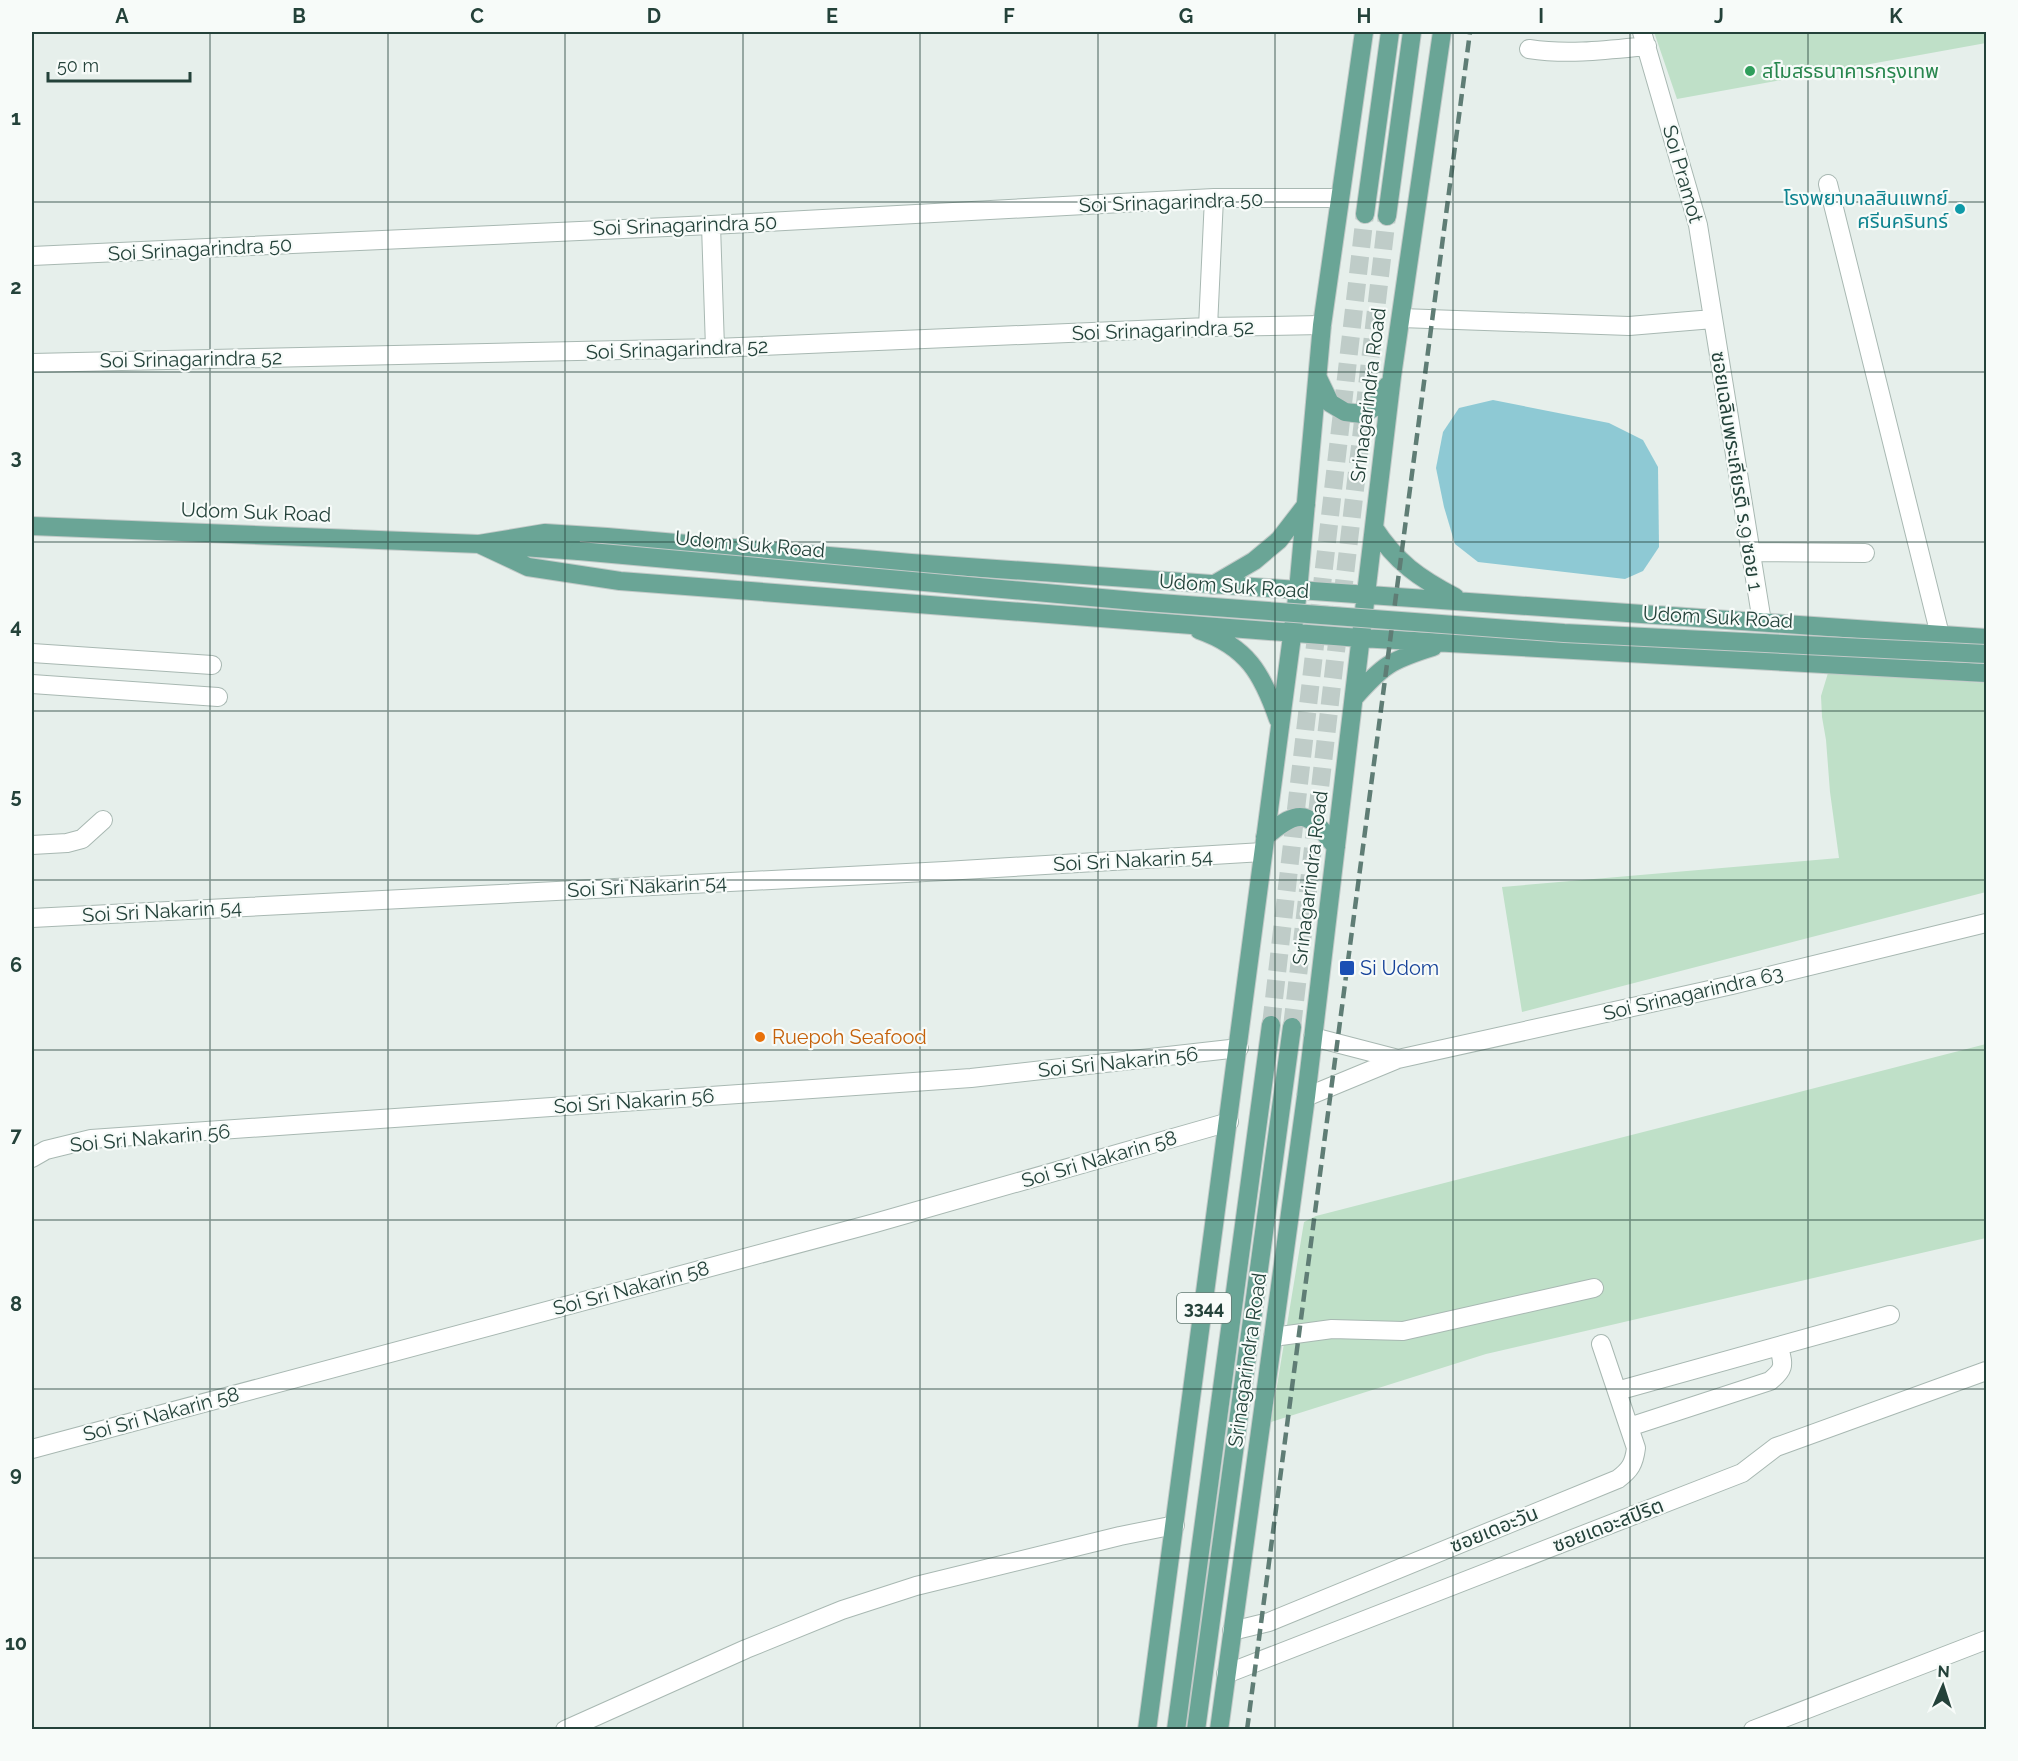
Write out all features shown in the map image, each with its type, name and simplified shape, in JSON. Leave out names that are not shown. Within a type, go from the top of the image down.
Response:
[{"type":"main road","points":[[1264,845],[1298,591],[1322,324],[1364,32]]},
{"type":"main road","points":[[1365,214],[1390,32]]},
{"type":"main road","points":[[1387,216],[1412,32]]},
{"type":"main road","name":"Srinagarindra Road","points":[[1219,1730],[1306,1097],[1392,376],[1442,32]]},
{"type":"main road","points":[[1317,375],[1330,404],[1345,412],[1362,414],[1375,407],[1392,376]]},
{"type":"main road","points":[[1214,585],[1254,561],[1279,540],[1306,504]]},
{"type":"main road","name":"Udom Suk Road","points":[[32,525],[479,544],[1170,604],[1564,633],[1986,654]]},
{"type":"main road","points":[[1374,528],[1384,544],[1426,582],[1462,600]]},
{"type":"main road","name":"Udom Suk Road","points":[[479,544],[545,533],[1020,571],[1986,638]]},
{"type":"main road","name":"Udom Suk Road","points":[[479,544],[528,567],[620,580],[1360,638],[1986,674]]},
{"type":"main road","points":[[1016,611],[1033,605],[1039,595],[1038,586],[1020,571]]},
{"type":"main road","points":[[1537,648],[1517,641],[1511,634],[1509,625],[1514,615],[1520,611],[1539,607]]},
{"type":"main road","points":[[1183,624],[1210,634],[1250,660],[1268,688],[1280,722]]},
{"type":"main road","points":[[1354,699],[1375,673],[1398,657],[1446,643]]},
{"type":"main road","points":[[1264,845],[1280,824],[1289,819],[1301,817],[1309,818],[1317,824],[1336,847]]},
{"type":"main road","name":"3344","points":[[1147,1730],[1239,1048],[1264,845]]},
{"type":"main road","name":"Srinagarindra Road","points":[[1176,1730],[1271,1025]]},
{"type":"main road","name":"Srinagarindra Road","points":[[1196,1730],[1292,1027]]},
{"type":"street","points":[[1528,49],[1552,53],[1585,52],[1645,39]]},
{"type":"street","name":"Soi Pramot","points":[[1645,39],[1698,225],[1713,319]]},
{"type":"street","points":[[1828,184],[1940,635]]},
{"type":"street","name":"Soi Srinagarindra 50","points":[[32,256],[711,225],[1214,198],[1339,198]]},
{"type":"street","points":[[1208,327],[1214,198]]},
{"type":"street","points":[[711,225],[715,348]]},
{"type":"street","points":[[1401,318],[1629,326],[1713,319]]},
{"type":"street","name":"ซอยเฉลิมพระเกียรติ ร.9 ซอย 1","points":[[1713,319],[1762,622]]},
{"type":"street","name":"Soi Srinagarindra 52","points":[[32,363],[715,348],[1322,324]]},
{"type":"street","points":[[1750,552],[1865,553]]},
{"type":"street","points":[[32,653],[212,665]]},
{"type":"street","points":[[32,684],[218,697]]},
{"type":"street","points":[[32,844],[67,843],[82,839],[103,820]]},
{"type":"street","name":"Soi Sri Nakarin 54","points":[[32,918],[921,872],[1264,845]]},
{"type":"street","name":"Soi Srinagarindra 63","points":[[1306,1097],[1398,1059],[1732,985],[1986,923]]},
{"type":"street","name":"Soi Srinagarindra 63","points":[[1313,1037],[1398,1059]]},
{"type":"street","name":"Soi Sri Nakarin 56","points":[[32,1158],[46,1150],[91,1139],[971,1078],[1239,1048]]},
{"type":"street","name":"Soi Sri Nakarin 58","points":[[32,1449],[875,1223],[1229,1122]]},
{"type":"street","points":[[1273,1337],[1332,1329],[1402,1331],[1594,1288]]},
{"type":"street","points":[[1617,1391],[1890,1315]]},
{"type":"street","name":"ซอยเดอะวัน","points":[[1232,1631],[1269,1622],[1618,1479],[1630,1470],[1635,1461],[1636,1448],[1601,1344]]},
{"type":"street","points":[[1629,1427],[1770,1381],[1781,1371],[1783,1364],[1779,1346]]},
{"type":"street","name":"ซอยเดอะสปิริต","points":[[1226,1674],[1742,1473],[1776,1447],[1986,1371]]},
{"type":"street","points":[[565,1730],[746,1649],[842,1610],[916,1586],[1120,1536],[1175,1525]]},
{"type":"street","points":[[1753,1730],[1986,1640]]},
{"type":"green space","name":"สโมสรธนาคารกรุงเทพ","points":[[1654,32],[1986,32],[1986,43],[1677,99]]},
{"type":"green space","points":[[1828,673],[1986,683],[1986,892],[1522,1012],[1502,887],[1839,858],[1822,717],[1821,696]]},
{"type":"green space","points":[[1986,1044],[1986,1238],[1486,1354],[1271,1422],[1304,1222],[1316,1216]]},
{"type":"water","points":[[1493,400],[1609,423],[1643,440],[1658,467],[1659,547],[1643,571],[1625,579],[1478,562],[1455,544],[1436,468],[1443,432],[1459,408]]},
{"type":"tunnel","points":[[1271,1025],[1365,214]]},
{"type":"tunnel","points":[[1292,1027],[1387,216]]},
{"type":"railway","points":[[1247,1730],[1470,32]]},
{"type":"place","name":"สโมสรธนาคารกรุงเทพ","points":[[1750,71]]},
{"type":"place","name":"โรงพยาบาลสินแพทย์ ศรีนครินทร์","points":[[1960,209]]},
{"type":"place","name":"Si Udom","points":[[1347,968]]},
{"type":"place","name":"Ruepoh Seafood","points":[[760,1037]]}]
